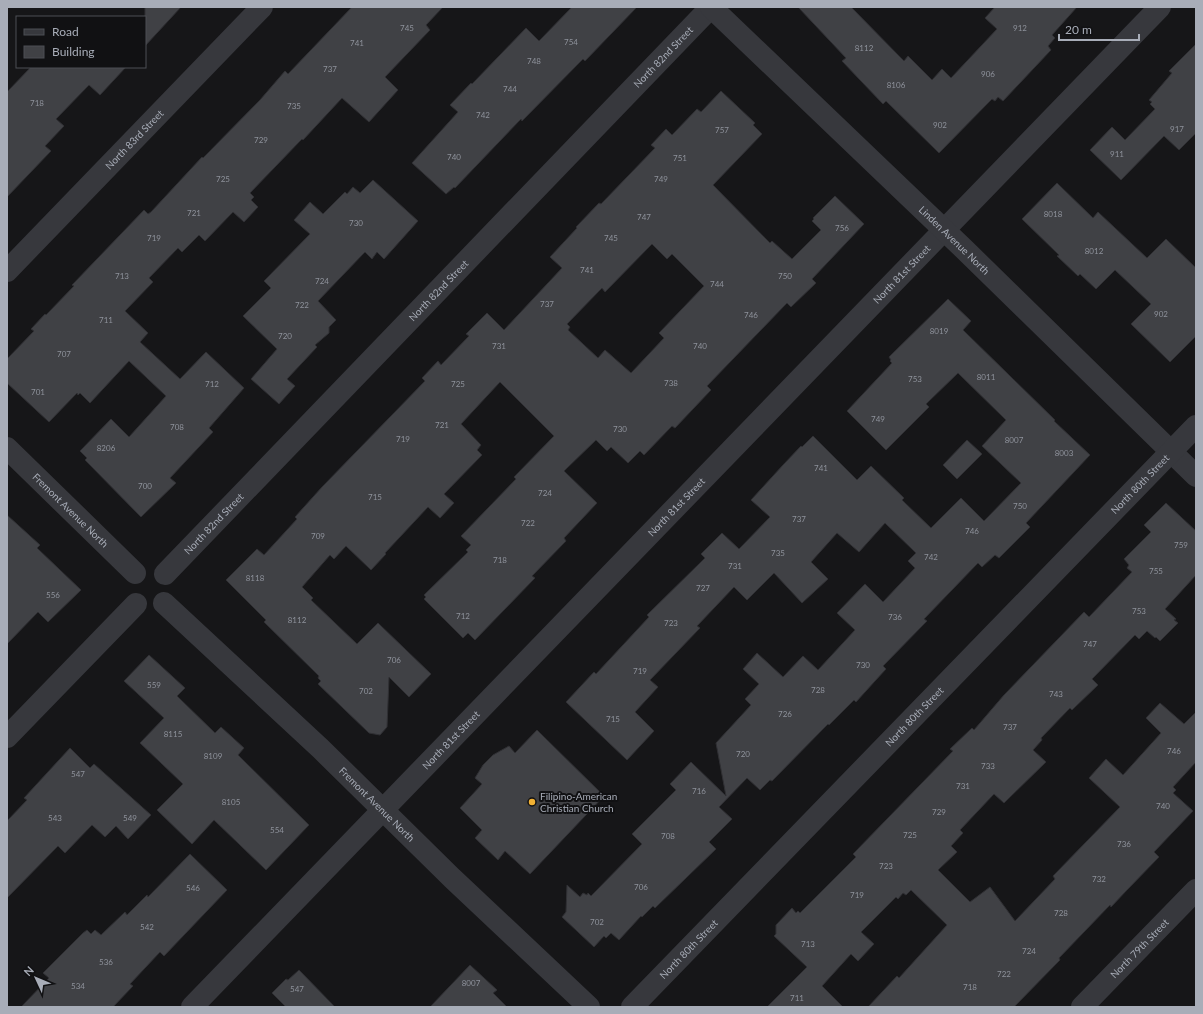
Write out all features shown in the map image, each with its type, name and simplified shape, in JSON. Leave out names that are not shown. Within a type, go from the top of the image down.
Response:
[{"type":"street","name":"North 83rd Street","points":[[7,271],[262,7]]},
{"type":"street","name":"Linden Avenue North","points":[[711,7],[944,230],[1196,476]]},
{"type":"street","name":"North 82nd Street","points":[[165,574],[711,7]]},
{"type":"street","name":"North 81st Street","points":[[192,1007],[1160,7]]},
{"type":"street","name":"North 80th Street","points":[[632,1007],[1196,426]]},
{"type":"street","name":"Fremont Avenue North","points":[[7,448],[135,573]]},
{"type":"street","points":[[150,566],[157,568],[165,574],[170,583],[171,590],[169,597],[164,603],[152,609],[136,604],[130,596],[129,589],[129,582],[135,573],[143,567],[150,566]]},
{"type":"street","name":"Fremont Avenue North","points":[[164,603],[321,749],[452,878],[589,1007]]},
{"type":"street","points":[[7,737],[136,604]]},
{"type":"street","name":"North 79th Street","points":[[1082,1007],[1196,890]]},
{"type":"building","points":[[145,7],[181,7],[146,45]]},
{"type":"building","points":[[352,7],[443,7],[426,25],[430,30],[385,77],[398,90],[369,122],[342,98],[303,140],[302,139],[250,193],[254,197],[251,200],[258,207],[244,222],[233,212],[205,241],[199,235],[182,252],[178,248],[149,278],[153,282],[125,311],[148,333],[140,342],[180,379],[206,352],[244,388],[209,428],[213,432],[170,478],[176,483],[141,517],[85,460],[87,458],[80,451],[111,419],[129,437],[166,396],[129,361],[90,403],[80,393],[78,395],[77,393],[49,422],[7,383],[7,359],[34,331],[31,329],[74,286],[72,285],[144,210],[148,214],[151,212],[202,157],[203,158],[260,100],[285,71],[288,74]]},
{"type":"building","points":[[572,7],[637,7],[585,61],[583,59],[522,121],[521,119],[455,188],[454,187],[446,194],[412,163],[458,112],[450,105],[526,28],[539,41]]},
{"type":"building","points":[[798,7],[851,7],[904,61],[908,56],[932,80],[942,69],[951,78],[997,29],[985,18],[995,7],[1077,7],[1052,35],[1055,38],[1048,46],[1051,50],[1003,101],[998,97],[995,101],[992,99],[939,153],[886,101],[883,104],[842,61],[846,58]]},
{"type":"building","points":[[1196,44],[1196,133],[1179,150],[1164,136],[1121,180],[1090,150],[1112,127],[1125,140],[1155,109],[1150,104],[1152,102],[1149,100],[1172,73],[1169,71]]},
{"type":"building","points":[[30,68],[125,68],[100,95],[89,85],[56,119],[64,126],[45,146],[51,151],[7,197],[7,92]]},
{"type":"building","points":[[721,91],[755,123],[753,125],[762,134],[713,185],[770,243],[772,241],[792,259],[821,230],[812,221],[814,219],[813,218],[835,196],[864,224],[812,279],[816,283],[791,307],[787,303],[707,386],[711,390],[675,428],[672,426],[644,455],[640,451],[628,463],[611,447],[607,451],[596,440],[564,471],[597,503],[564,538],[566,541],[532,576],[535,578],[475,640],[468,633],[463,638],[424,599],[426,597],[424,595],[468,552],[466,550],[471,545],[461,536],[516,479],[514,477],[554,436],[500,382],[461,424],[481,445],[477,450],[482,455],[444,494],[454,503],[440,518],[428,507],[371,570],[346,546],[334,559],[330,555],[302,587],[313,598],[311,600],[357,644],[378,623],[431,674],[409,697],[389,677],[387,727],[380,735],[369,733],[318,684],[321,681],[318,678],[319,676],[264,622],[266,620],[226,580],[257,549],[264,555],[297,519],[295,517],[322,487],[425,381],[422,378],[438,361],[441,365],[469,336],[466,334],[487,313],[504,330],[562,268],[550,257],[577,228],[576,227],[599,203],[601,204],[655,148],[651,145],[666,129],[672,135],[697,109],[701,112]],"holes":[[[652,244],[667,259],[672,254],[704,286],[659,333],[664,338],[631,373],[605,350],[598,358],[568,330],[570,327],[567,324],[602,288],[605,292]]]},
{"type":"building","points":[[373,180],[418,221],[384,259],[377,252],[372,259],[365,252],[318,301],[336,320],[329,327],[329,333],[315,345],[317,347],[287,379],[295,386],[279,404],[251,379],[277,349],[243,316],[271,288],[264,281],[310,234],[294,220],[310,202],[323,214],[345,192],[347,194],[353,187],[360,193]]},
{"type":"building","points":[[1057,183],[1093,218],[1098,212],[1147,258],[1166,239],[1196,268],[1196,336],[1170,362],[1131,324],[1151,304],[1115,270],[1096,289],[1080,274],[1078,276],[1022,219]]},
{"type":"building","points":[[948,299],[971,321],[963,330],[1090,455],[1026,523],[1030,527],[999,558],[995,555],[982,567],[978,563],[924,619],[927,621],[883,666],[886,669],[856,702],[854,700],[829,725],[828,724],[772,781],[770,780],[760,790],[747,778],[719,807],[732,819],[709,842],[716,849],[655,908],[653,906],[642,917],[641,916],[619,940],[611,933],[606,938],[604,936],[594,947],[562,917],[566,912],[567,885],[580,897],[583,893],[587,895],[588,893],[591,896],[642,844],[632,834],[676,790],[670,784],[691,762],[726,796],[716,743],[751,705],[745,699],[759,684],[743,669],[757,653],[783,677],[803,656],[818,670],[855,630],[837,613],[865,584],[883,602],[915,568],[908,561],[916,553],[885,523],[859,552],[837,533],[811,562],[828,579],[802,603],[774,573],[747,600],[734,587],[697,626],[700,628],[650,680],[658,687],[635,712],[654,731],[627,760],[566,702],[594,672],[596,674],[649,617],[647,615],[705,558],[701,554],[722,533],[739,549],[770,517],[751,500],[801,446],[802,447],[813,436],[857,480],[871,466],[904,498],[902,500],[931,528],[961,498],[984,521],[1021,483],[982,446],[1006,420],[958,373],[926,404],[929,407],[886,450],[847,411],[892,363],[889,357]]},
{"type":"building","points":[[967,440],[982,454],[957,479],[943,465]]},
{"type":"building","points":[[1166,503],[1196,531],[1196,575],[1165,609],[1176,619],[1174,620],[1178,623],[1160,641],[1147,631],[1139,639],[1135,635],[1092,679],[1098,685],[1072,710],[1070,708],[1041,738],[1042,740],[1033,750],[1046,762],[1004,803],[994,794],[960,830],[963,833],[951,846],[957,852],[938,870],[970,902],[990,887],[1015,921],[1055,879],[1053,876],[1120,807],[1089,778],[1106,759],[1123,775],[1161,733],[1146,718],[1160,703],[1184,724],[1196,712],[1196,762],[1173,787],[1176,790],[1173,793],[1193,811],[1154,852],[1159,857],[1111,907],[1110,905],[1059,958],[1060,960],[1014,1007],[868,1007],[897,976],[899,978],[947,925],[911,890],[906,895],[903,893],[898,899],[896,897],[861,932],[874,944],[858,961],[851,954],[822,986],[843,1007],[767,1007],[807,967],[774,936],[776,934],[776,925],[792,908],[796,913],[798,911],[800,913],[856,857],[853,854],[953,751],[950,749],[972,728],[974,730],[1004,695],[1084,612],[1089,617],[1132,572],[1127,568],[1129,565],[1124,559],[1151,532],[1144,525]]},
{"type":"building","points":[[7,515],[40,545],[37,548],[81,590],[48,622],[38,612],[7,644]]},
{"type":"building","points":[[149,655],[185,688],[177,696],[215,733],[221,727],[244,748],[238,755],[309,825],[266,870],[214,820],[192,844],[157,810],[183,784],[140,743],[164,718],[124,681]]},
{"type":"building","name":"Filipino-American Christian Church","points":[[537,730],[604,796],[530,874],[505,851],[498,860],[475,838],[482,830],[460,808],[482,784],[475,778],[483,765],[493,755],[509,746],[515,753]]},
{"type":"building","points":[[70,748],[90,768],[94,764],[151,815],[128,839],[116,826],[105,837],[92,825],[65,853],[58,846],[7,898],[7,821],[27,800],[24,798]]},
{"type":"building","points":[[190,854],[227,890],[164,956],[160,952],[130,984],[133,986],[113,1007],[21,1007],[49,978],[43,973],[83,933],[87,930],[91,934],[95,930],[101,935],[125,912],[127,915],[147,895],[148,897]]},
{"type":"building","points":[[470,965],[497,990],[493,993],[507,1007],[430,1007]]},
{"type":"building","points":[[299,970],[335,1007],[286,1007],[272,993],[286,979],[288,980]]},
{"type":"place","name":"Filipino-American Christian Church","points":[[532,802]]}]
